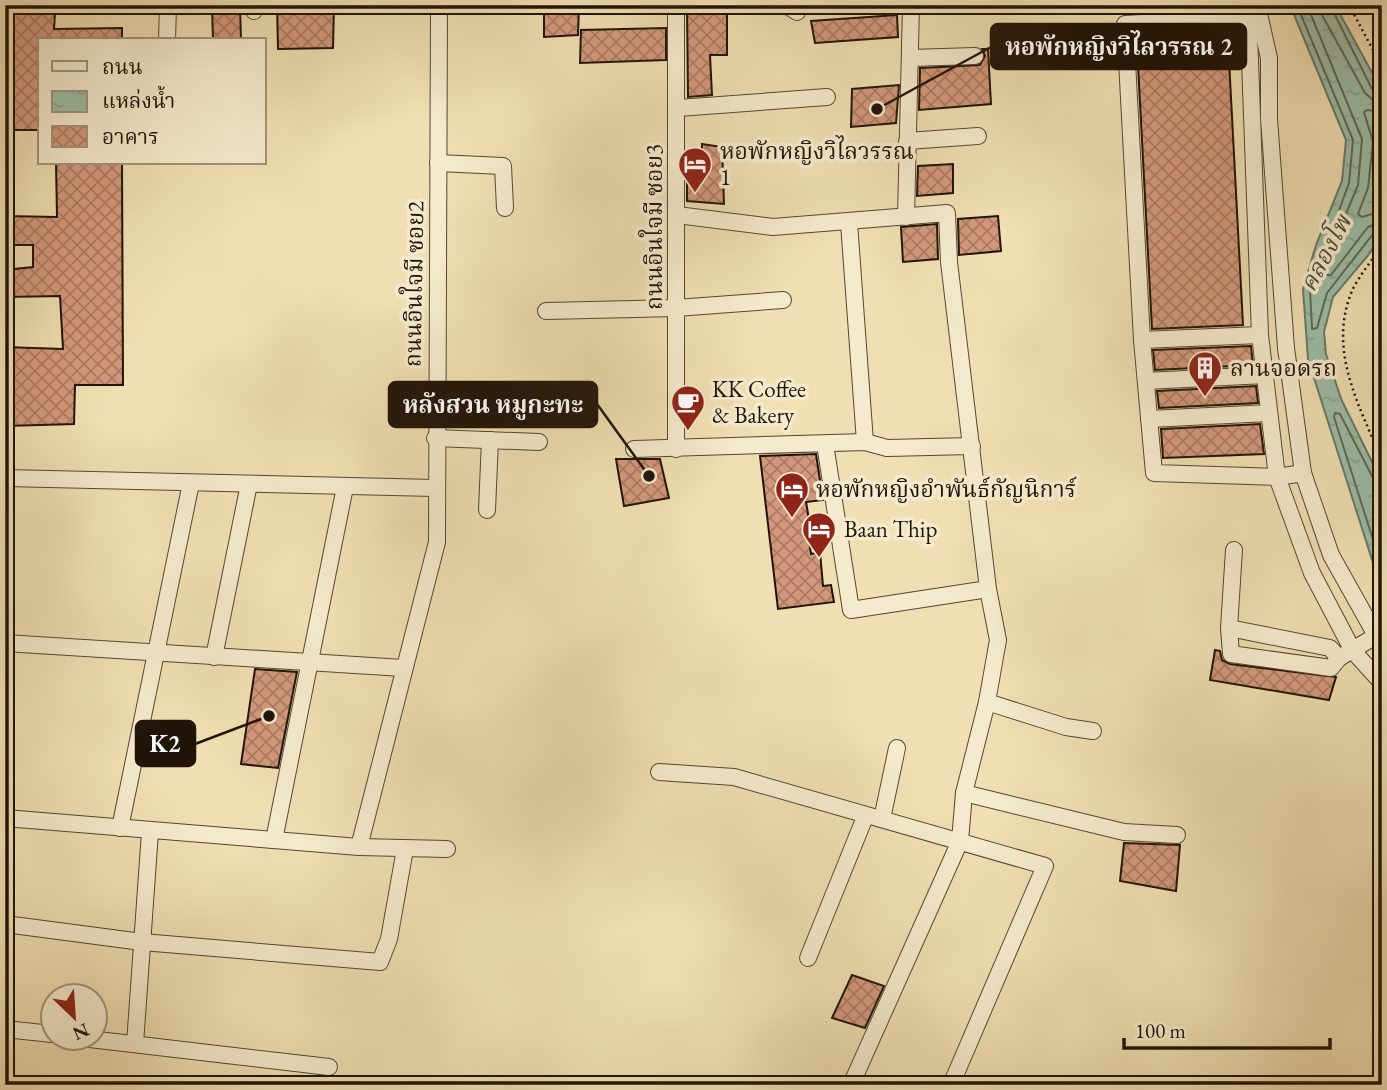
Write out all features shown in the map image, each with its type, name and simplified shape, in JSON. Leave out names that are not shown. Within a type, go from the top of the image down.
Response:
[{"type":"street","points":[[167,38],[168,5]]},
{"type":"street","name":"ถนนอินใจมี ซอย2","points":[[359,847],[437,542],[435,438],[439,5]]},
{"type":"street","name":"ถนนอินใจมี ซอย3","points":[[676,5],[676,449]]},
{"type":"street","points":[[906,217],[911,5]]},
{"type":"street","points":[[1234,550],[1229,628],[1231,654],[1331,668],[1346,655],[1378,641],[1331,555],[1303,473],[1286,348],[1269,119],[1269,58],[1257,5]]},
{"type":"street","points":[[1303,473],[1277,477],[1154,473],[1142,340],[1125,24],[1242,11],[1248,33],[1260,335],[1277,477],[1346,655]]},
{"type":"street","points":[[910,58],[975,56]]},
{"type":"street","points":[[678,108],[827,97]]},
{"type":"street","points":[[907,141],[978,136]]},
{"type":"street","points":[[438,163],[503,166],[505,208]]},
{"type":"street","points":[[677,215],[772,227],[849,223],[947,213],[949,262],[988,589],[998,640],[987,702],[964,793],[960,841],[851,1085]]},
{"type":"street","points":[[849,223],[865,442]]},
{"type":"street","points":[[547,311],[676,308],[783,299]]},
{"type":"street","points":[[1142,340],[1260,335]]},
{"type":"street","points":[[1146,381],[1265,375]]},
{"type":"street","points":[[1149,419],[1269,413]]},
{"type":"street","points":[[435,438],[538,442]]},
{"type":"street","points":[[487,510],[490,440]]},
{"type":"street","points":[[634,449],[865,442],[887,448],[972,446]]},
{"type":"street","points":[[825,444],[851,610],[988,589]]},
{"type":"street","points":[[5,478],[435,488]]},
{"type":"street","points":[[120,828],[191,483]]},
{"type":"street","points":[[214,657],[249,484]]},
{"type":"street","points":[[274,840],[345,487]]},
{"type":"street","points":[[1229,628],[1330,648],[1362,664],[1382,682]]},
{"type":"street","points":[[5,643],[403,668]]},
{"type":"street","points":[[987,702],[1066,727],[1093,732]]},
{"type":"street","points":[[882,820],[897,748]]},
{"type":"street","points":[[659,772],[734,777],[865,817],[1045,866],[951,1085]]},
{"type":"street","points":[[964,793],[1124,832],[1177,835]]},
{"type":"street","points":[[808,958],[865,817]]},
{"type":"street","points":[[5,818],[150,832],[359,847],[447,849]]},
{"type":"street","points":[[135,1044],[150,832]]},
{"type":"street","points":[[5,924],[142,942],[380,962],[390,939],[405,849]]},
{"type":"street","points":[[5,1029],[38,1033]]},
{"type":"street","points":[[108,1041],[329,1067]]},
{"type":"path","points":[[1349,5],[1382,66]]},
{"type":"path","points":[[1382,246],[1352,290],[1342,327],[1342,351],[1349,379],[1382,461]]},
{"type":"water","name":"คลองโพ","points":[[1290,5],[1335,5],[1382,91],[1382,233],[1370,253],[1333,297],[1324,332],[1326,354],[1342,401],[1382,482],[1382,591],[1308,359],[1303,289],[1316,245],[1342,181],[1346,140]]},
{"type":"building","points":[[277,5],[334,5],[333,48],[278,49]]},
{"type":"building","points":[[544,5],[579,5],[578,35],[544,37]]},
{"type":"building","points":[[687,5],[727,5],[727,55],[710,55],[712,95],[688,97]]},
{"type":"building","points":[[240,6],[241,38],[213,38],[212,7]]},
{"type":"building","points":[[8,12],[55,14],[54,29],[122,28],[122,38],[38,38],[38,130],[5,130],[5,94],[12,94]]},
{"type":"building","points":[[897,15],[898,37],[815,43],[811,21]]},
{"type":"building","points":[[666,28],[666,60],[580,63],[581,30]]},
{"type":"building","points":[[1228,41],[1243,325],[1152,329],[1137,46]]},
{"type":"building","points":[[982,49],[988,49],[991,104],[919,110],[920,68],[980,65],[985,56]]},
{"type":"building","points":[[899,85],[896,123],[851,127],[852,89]]},
{"type":"building","points":[[702,144],[722,147],[724,204],[687,201],[687,175],[702,174]]},
{"type":"building","points":[[56,164],[122,164],[123,385],[75,385],[74,424],[5,426],[5,347],[63,349],[60,296],[5,297],[5,270],[33,267],[33,245],[5,245],[5,216],[57,217]]},
{"type":"building","points":[[953,164],[953,193],[917,196],[918,166]]},
{"type":"building","points":[[998,216],[1001,251],[959,255],[958,219]]},
{"type":"building","points":[[937,224],[938,259],[903,262],[901,227]]},
{"type":"building","points":[[1251,346],[1253,365],[1155,370],[1153,350]]},
{"type":"building","points":[[1256,386],[1258,403],[1159,408],[1157,391]]},
{"type":"building","points":[[1260,424],[1264,454],[1163,458],[1161,429]]},
{"type":"building","points":[[816,454],[823,500],[806,502],[810,525],[807,526],[811,554],[820,552],[823,586],[831,585],[834,602],[778,609],[760,456]]},
{"type":"building","points":[[616,459],[660,459],[669,498],[624,506]]},
{"type":"building","points":[[1215,650],[1220,651],[1222,660],[1230,664],[1336,677],[1329,700],[1210,680]]},
{"type":"building","points":[[255,669],[297,672],[278,768],[241,764]]},
{"type":"building","points":[[1124,843],[1180,845],[1176,891],[1120,881]]},
{"type":"building","points":[[852,975],[884,986],[865,1028],[832,1018]]},
{"type":"place","name":"หอพักหญิงวิไลวรรณ 2","points":[[877,109]]},
{"type":"place","name":"หอพักหญิงวิไลวรรณ 1","points":[[695,194]]},
{"type":"place","name":"ลานจอดรถ","points":[[1205,398]]},
{"type":"place","name":"KK Coffee & Bakery","points":[[688,432]]},
{"type":"place","name":"หลังสวน หมูกะทะ","points":[[649,476]]},
{"type":"place","name":"หอพักหญิงอำพันธ์กัญนิการ์","points":[[792,519]]},
{"type":"place","name":"Baan Thip","points":[[819,559]]},
{"type":"place","name":"K2","points":[[269,716]]}]
